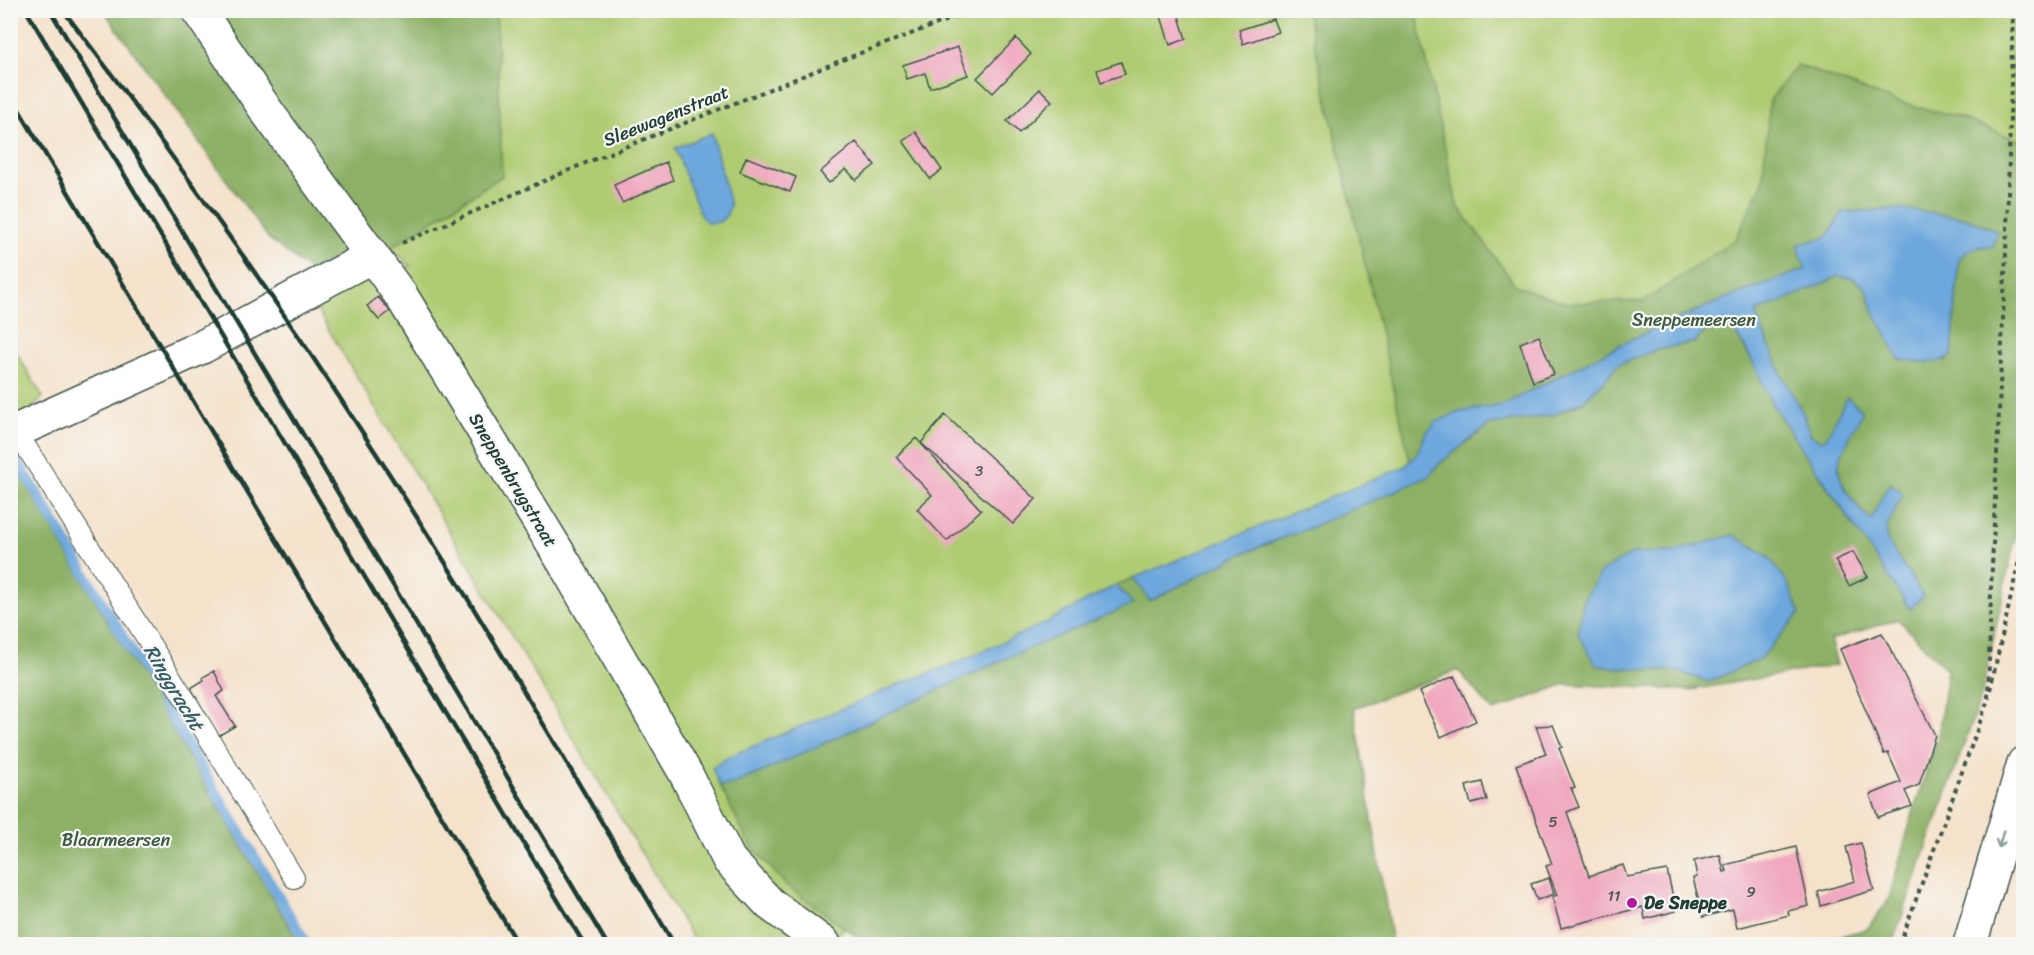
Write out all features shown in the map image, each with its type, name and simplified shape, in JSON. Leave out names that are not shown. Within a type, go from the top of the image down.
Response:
[{"type":"main road","name":"Sneppenbrugstraat","points":[[198,10],[268,113],[402,297],[565,564],[686,774],[729,860],[770,904],[824,945]]},
{"type":"main road","points":[[13,431],[204,346],[372,256]]},
{"type":"main road","points":[[1968,942],[2024,763]]},
{"type":"lane","points":[[13,431],[185,699],[294,878]]},
{"type":"path","name":"Sleewagenstraat","points":[[372,256],[590,161],[974,10]]},
{"type":"path","points":[[1988,698],[1991,579],[2007,229],[2013,10]]},
{"type":"path","points":[[1900,945],[1988,698],[2024,538]]},
{"type":"green space","points":[[104,11],[496,11],[502,176],[391,248],[357,248],[310,271],[269,239]]},
{"type":"green space","points":[[229,11],[2023,11],[2024,183],[1947,670],[1898,619],[1830,640],[1837,665],[1690,690],[1565,684],[1493,711],[1458,670],[1354,708],[1392,944],[867,944],[845,928],[828,944],[696,944],[312,302],[370,271],[411,266],[391,248]]},
{"type":"green space","name":"Sneppemeersen","points":[[1307,11],[1416,11],[1457,205],[1516,286],[1566,303],[1644,301],[1735,240],[1762,184],[1770,100],[1797,65],[1895,101],[1958,117],[2023,142],[2023,501],[1981,697],[1892,944],[1811,944],[1867,929],[1888,901],[1938,736],[1947,670],[1898,619],[1830,640],[1837,665],[1690,690],[1565,684],[1493,711],[1458,670],[1354,708],[1392,944],[867,944],[787,886],[750,845],[720,786],[734,784],[769,769],[1000,661],[1132,604],[1116,585],[1133,578],[1150,601],[1241,554],[1309,528],[1428,477],[1439,464],[1489,425],[1553,415],[1583,402],[1617,365],[1656,350],[1695,342],[1708,328],[1724,321],[1734,330],[1757,370],[1772,404],[1852,524],[1923,596],[1887,541],[1887,527],[1903,493],[1890,484],[1872,520],[1855,503],[1841,479],[1840,459],[1862,412],[1847,398],[1826,440],[1821,441],[1811,435],[1804,415],[1781,373],[1755,313],[1839,276],[1853,278],[1867,289],[1873,310],[1945,361],[1952,355],[1959,259],[1974,248],[1993,246],[1966,218],[1901,209],[1843,212],[1807,269],[1722,300],[1634,338],[1503,405],[1459,412],[1437,422],[1426,433],[1417,454],[1410,461]],"holes":[[[1672,552],[1760,659],[1709,682],[1675,671],[1597,666],[1634,553]]]},
{"type":"green space","points":[[10,342],[43,397],[11,433],[10,433]]},
{"type":"green space","name":"Blaarmeersen","points":[[11,459],[300,944],[11,944]]},
{"type":"water","points":[[712,133],[730,205],[727,215],[720,222],[708,223],[701,216],[675,148]]},
{"type":"water","points":[[1901,209],[1966,218],[1997,231],[1993,246],[1974,248],[1959,259],[1952,355],[1934,362],[1899,359],[1873,310],[1867,289],[1853,278],[1839,276],[1755,313],[1781,373],[1804,415],[1811,435],[1821,441],[1826,439],[1847,397],[1863,412],[1843,452],[1839,471],[1849,495],[1871,520],[1890,484],[1903,493],[1887,527],[1887,540],[1923,596],[1910,609],[1772,404],[1746,349],[1724,321],[1708,328],[1695,342],[1656,350],[1617,365],[1583,401],[1553,415],[1489,425],[1439,464],[1428,477],[1309,528],[1241,554],[1150,601],[1133,578],[1404,467],[1417,454],[1426,433],[1436,422],[1459,412],[1503,405],[1634,338],[1722,300],[1806,269],[1797,245],[1827,237],[1843,212]]},
{"type":"water","points":[[1733,535],[1768,556],[1787,582],[1800,613],[1760,659],[1709,682],[1675,671],[1597,666],[1578,634],[1584,599],[1602,571],[1634,553],[1672,552]]},
{"type":"water","points":[[1116,585],[1133,604],[1000,661],[769,769],[734,784],[720,786],[712,768],[728,757],[902,683],[956,663],[1045,623]]},
{"type":"building","points":[[1159,10],[1177,10],[1186,39],[1170,45]]},
{"type":"building","points":[[1273,19],[1278,32],[1243,44],[1239,30]]},
{"type":"building","points":[[1016,38],[1031,54],[993,93],[977,78]]},
{"type":"building","points":[[958,47],[968,75],[930,88],[925,73],[907,79],[903,65]]},
{"type":"building","points":[[1121,62],[1125,74],[1101,82],[1097,70]]},
{"type":"building","points":[[1040,89],[1052,101],[1019,133],[1007,121]]},
{"type":"building","points":[[916,132],[942,170],[930,179],[903,141]]},
{"type":"building","points":[[856,142],[875,165],[856,180],[846,169],[829,183],[820,172]]},
{"type":"building","points":[[746,157],[796,177],[790,192],[740,172]]},
{"type":"building","points":[[666,162],[673,180],[622,203],[614,185]]},
{"type":"building","points":[[378,297],[390,311],[379,320],[367,306]]},
{"type":"building","points":[[1539,336],[1554,374],[1533,382],[1520,343]]},
{"type":"building","points":[[945,415],[1036,499],[1013,524],[921,443]]},
{"type":"building","points":[[916,438],[981,510],[947,541],[917,509],[932,495],[896,457]]},
{"type":"building","points":[[1853,552],[1868,577],[1849,586],[1835,560]]},
{"type":"building","points":[[1882,633],[1935,735],[1919,785],[1905,791],[1912,806],[1878,817],[1870,795],[1901,782],[1888,753],[1884,754],[1840,649]]},
{"type":"building","points":[[214,671],[224,691],[216,696],[235,726],[218,736],[191,688]]},
{"type":"building","points":[[1454,676],[1476,721],[1441,737],[1419,692]]},
{"type":"building","points":[[1553,725],[1562,747],[1559,748],[1575,788],[1571,788],[1579,807],[1567,812],[1589,876],[1623,865],[1627,877],[1667,870],[1676,911],[1645,919],[1643,907],[1561,928],[1552,897],[1557,895],[1546,866],[1552,864],[1516,765],[1546,754],[1536,726]]},
{"type":"building","points":[[1482,782],[1487,800],[1471,804],[1466,786]]},
{"type":"building","points":[[1861,843],[1874,890],[1821,906],[1818,892],[1855,881],[1846,847]]},
{"type":"building","points":[[1796,847],[1809,906],[1788,911],[1789,915],[1737,928],[1733,909],[1703,917],[1693,878],[1697,877],[1694,861],[1720,855],[1724,872],[1727,871],[1725,865]]},
{"type":"building","points":[[1549,878],[1554,894],[1537,900],[1531,884]]},
{"type":"waterway","name":"Ringgracht","points":[[10,448],[307,944]]},
{"type":"railway","points":[[26,10],[584,944]]},
{"type":"railway","points":[[50,10],[607,944]]},
{"type":"railway","points":[[63,10],[220,222],[368,441],[485,628],[674,944]]},
{"type":"railway","points":[[10,95],[518,944]]},
{"type":"place","name":"De Sneppe","points":[[1632,903]]}]
